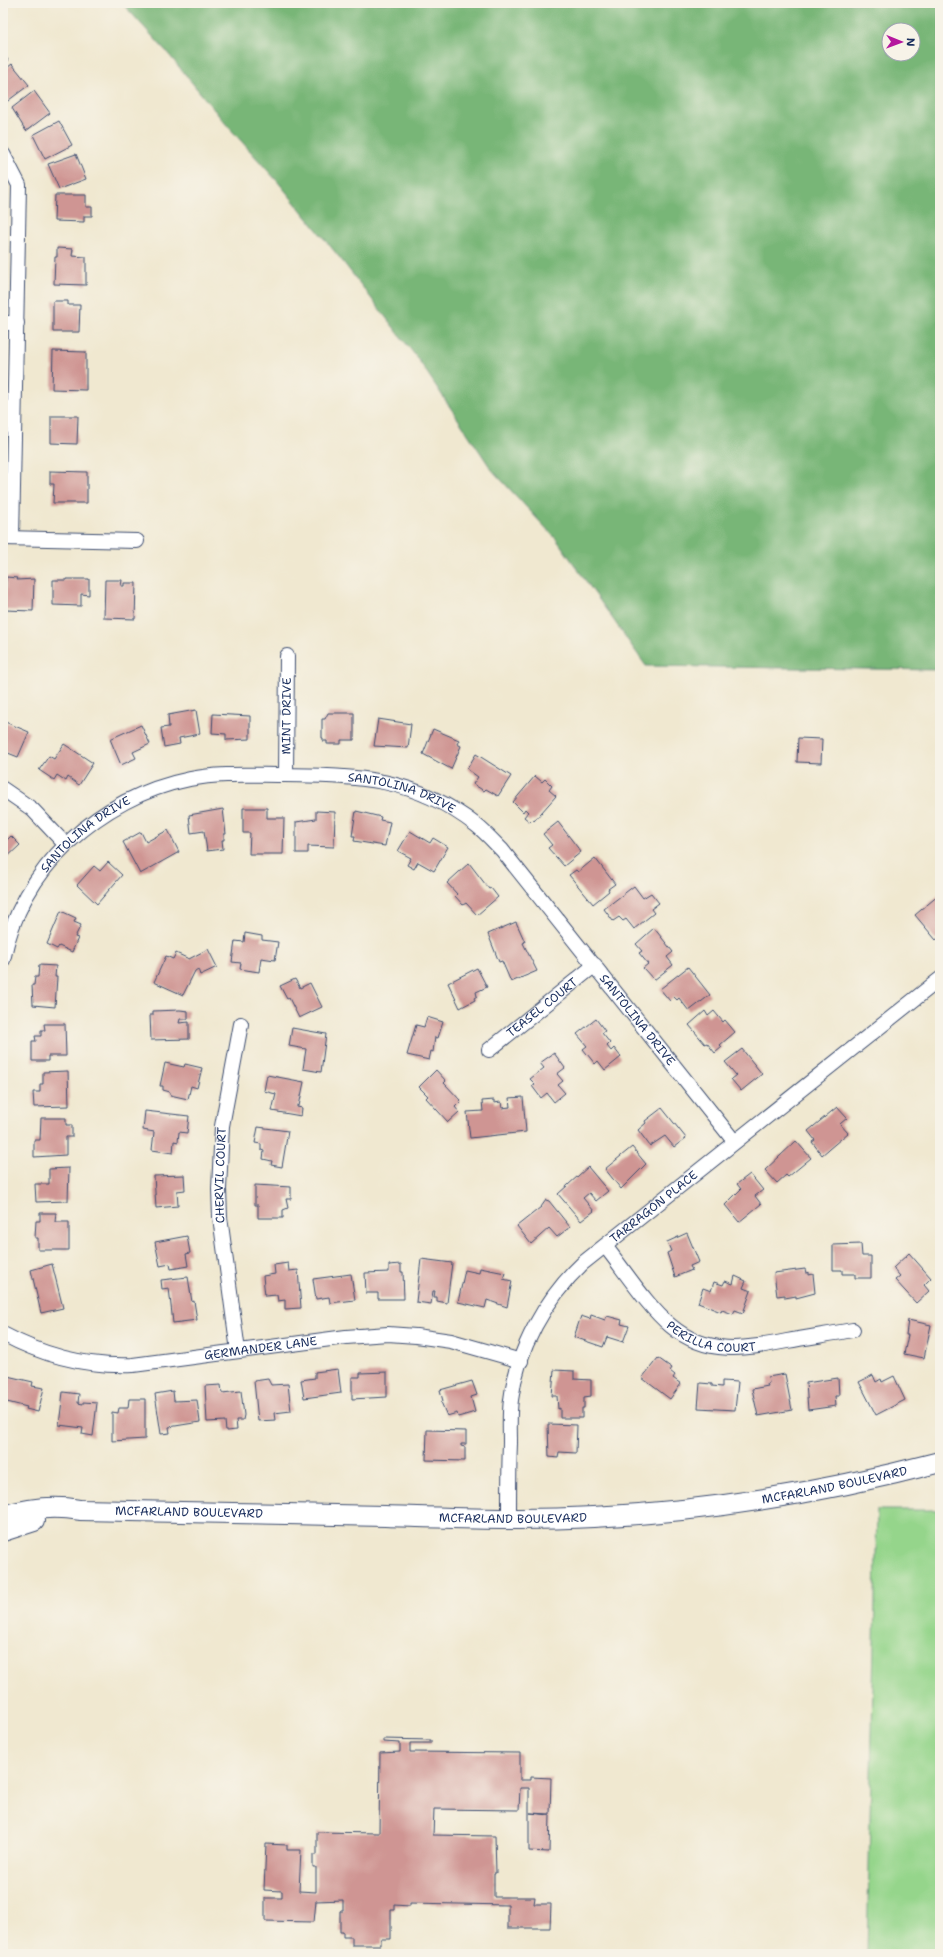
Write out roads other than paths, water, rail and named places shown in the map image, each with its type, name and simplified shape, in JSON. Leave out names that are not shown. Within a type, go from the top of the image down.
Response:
[{"type":"street","points":[[3,154],[20,186],[17,324],[8,538],[137,541]]},
{"type":"street","points":[[3,323],[17,324]]},
{"type":"street","name":"MINT DRIVE","points":[[286,775],[287,656]]},
{"type":"street","name":"SANTOLINA DRIVE","points":[[3,960],[8,940],[21,907],[39,877],[65,844],[95,819],[118,804],[164,785],[211,776],[349,776],[377,780],[417,791],[454,810],[477,826],[502,850],[734,1141]]},
{"type":"street","points":[[3,789],[32,809],[65,844]]},
{"type":"street","name":"TEASEL COURT","points":[[489,1050],[595,965]]},
{"type":"street","name":"TARRAGON PLACE","points":[[509,1519],[511,1401],[516,1374],[527,1344],[556,1293],[574,1272],[605,1246],[734,1141],[940,979]]},
{"type":"street","name":"CHERVIL COURT","points":[[238,1351],[220,1216],[219,1189],[222,1126],[241,1024]]},
{"type":"street","name":"PERILLA COURT","points":[[605,1246],[660,1315],[681,1333],[699,1342],[720,1347],[741,1349],[853,1330]]},
{"type":"street","name":"GERMANDER LANE","points":[[3,1334],[21,1344],[48,1354],[76,1362],[104,1365],[133,1365],[353,1336],[388,1334],[451,1341],[521,1361]]},
{"type":"street","name":"MCFARLAND BOULEVARD","points":[[3,1516],[19,1511],[50,1507],[80,1510],[509,1519],[616,1516],[739,1503],[843,1485],[940,1462]]},
{"type":"street","name":"MCFARLAND BOULEVARD","points":[[3,1531],[32,1522],[60,1517],[80,1510]]}]
